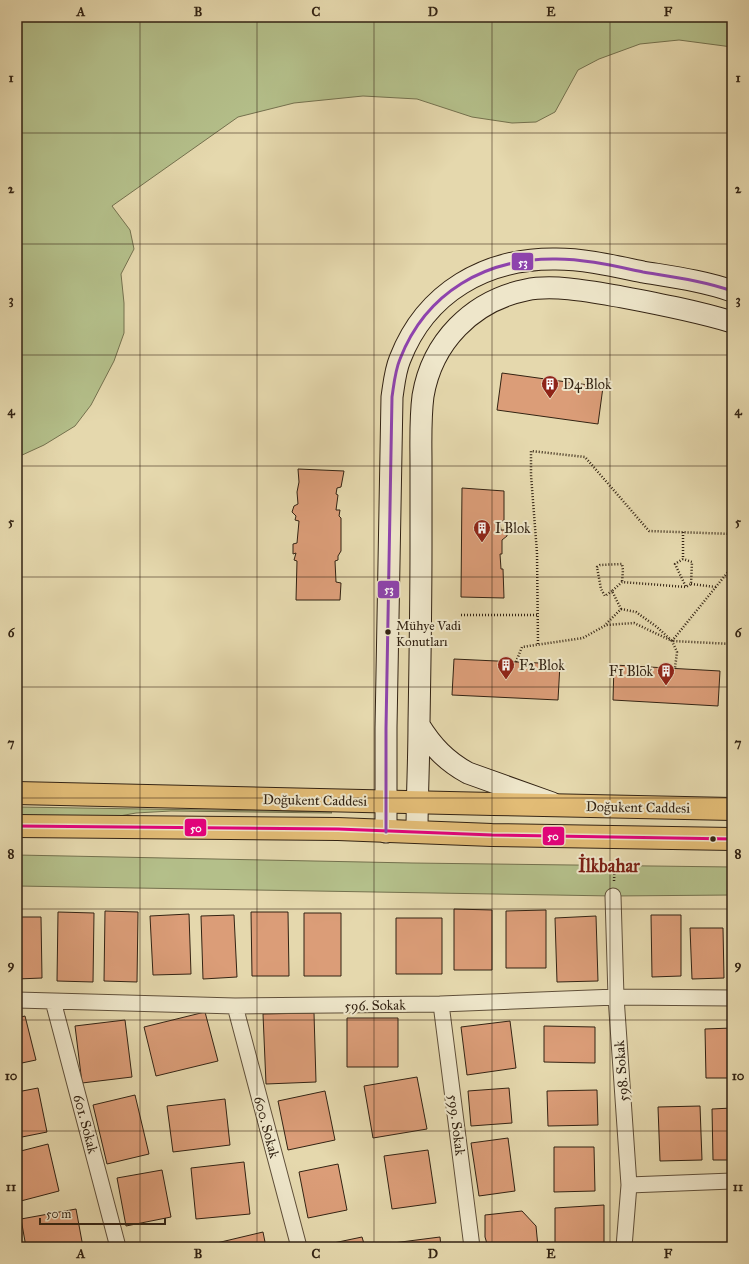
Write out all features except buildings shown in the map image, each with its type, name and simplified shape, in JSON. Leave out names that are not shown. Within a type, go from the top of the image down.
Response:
[{"type":"main road","points":[[386,832],[386,742],[392,397],[396,372],[400,359],[412,334],[436,303],[448,292],[472,277],[490,269],[527,260],[557,259],[607,265],[690,280],[732,291]]},
{"type":"main road","points":[[417,832],[421,433],[424,396],[427,381],[436,357],[447,337],[462,321],[480,308],[514,293],[539,288],[597,292],[707,314],[732,322]]},
{"type":"main road","points":[[419,725],[430,743],[456,767],[468,773],[558,806]]},
{"type":"main road","name":"Doğukent Caddesi","points":[[17,793],[558,806],[732,808]]},
{"type":"main road","name":"Doğukent Caddesi","points":[[17,826],[338,829],[386,832],[732,839]]},
{"type":"street","name":"598. Sokak","points":[[613,896],[616,996],[629,1185],[624,1247]]},
{"type":"street","name":"596. Sokak","points":[[17,1000],[235,1006],[442,1004],[616,996],[732,998]]},
{"type":"street","name":"601. Sokak","points":[[53,1001],[118,1247]]},
{"type":"street","name":"599. Sokak","points":[[442,1004],[472,1247]]},
{"type":"street","name":"600. Sokak","points":[[235,1006],[299,1247]]},
{"type":"street","points":[[629,1185],[732,1181]]},
{"type":"path","points":[[538,644],[537,553],[531,475],[531,451],[585,457],[649,531],[732,534]]},
{"type":"path","points":[[683,532],[683,559]]},
{"type":"path","points":[[683,559],[692,562],[691,584]]},
{"type":"path","points":[[683,559],[675,564],[686,587]]},
{"type":"path","points":[[622,564],[622,582],[605,596],[601,589],[597,567],[600,565],[622,564]]},
{"type":"path","points":[[672,642],[732,567]]},
{"type":"path","points":[[622,582],[686,587],[691,584],[716,587]]},
{"type":"path","points":[[612,591],[621,609]]},
{"type":"path","points":[[621,609],[636,612],[657,627],[672,642],[677,652],[675,668]]},
{"type":"path","points":[[516,662],[522,646],[583,638],[606,625],[621,609]]},
{"type":"path","points":[[461,615],[537,616]]},
{"type":"path","points":[[606,625],[634,623],[672,642],[732,644]]},
{"type":"path","points":[[613,896],[615,861]]},
{"type":"green space","points":[[17,17],[732,17],[732,47],[679,40],[640,44],[599,59],[578,70],[555,112],[536,122],[512,123],[472,117],[417,99],[363,96],[294,103],[238,117],[112,206],[130,230],[134,249],[121,274],[124,303],[124,333],[114,361],[91,405],[75,426],[44,445],[17,456]]},
{"type":"green space","points":[[17,807],[332,813],[171,811],[136,813],[114,817],[17,815]]},
{"type":"green space","points":[[17,855],[412,863],[732,867],[732,895],[613,896],[17,886]]},
{"type":"transit line","name":"53","points":[[386,832],[386,728],[392,397],[398,364],[411,335],[426,315],[442,298],[462,284],[483,273],[506,265],[530,260],[567,259],[610,265],[699,282],[732,291]]},
{"type":"transit line","name":"50","points":[[17,826],[338,829],[492,835],[732,839]]},
{"type":"place","name":"D4 Blok","points":[[550,399]]},
{"type":"place","name":"I Blok","points":[[482,543]]},
{"type":"place","name":"Mühye Vadi Konutları","points":[[388,632]]},
{"type":"place","name":"F2 Blok","points":[[506,680]]},
{"type":"place","name":"F1 Blok","points":[[666,686]]},
{"type":"district","name":"İlkbahar","points":[[609,866]]}]
